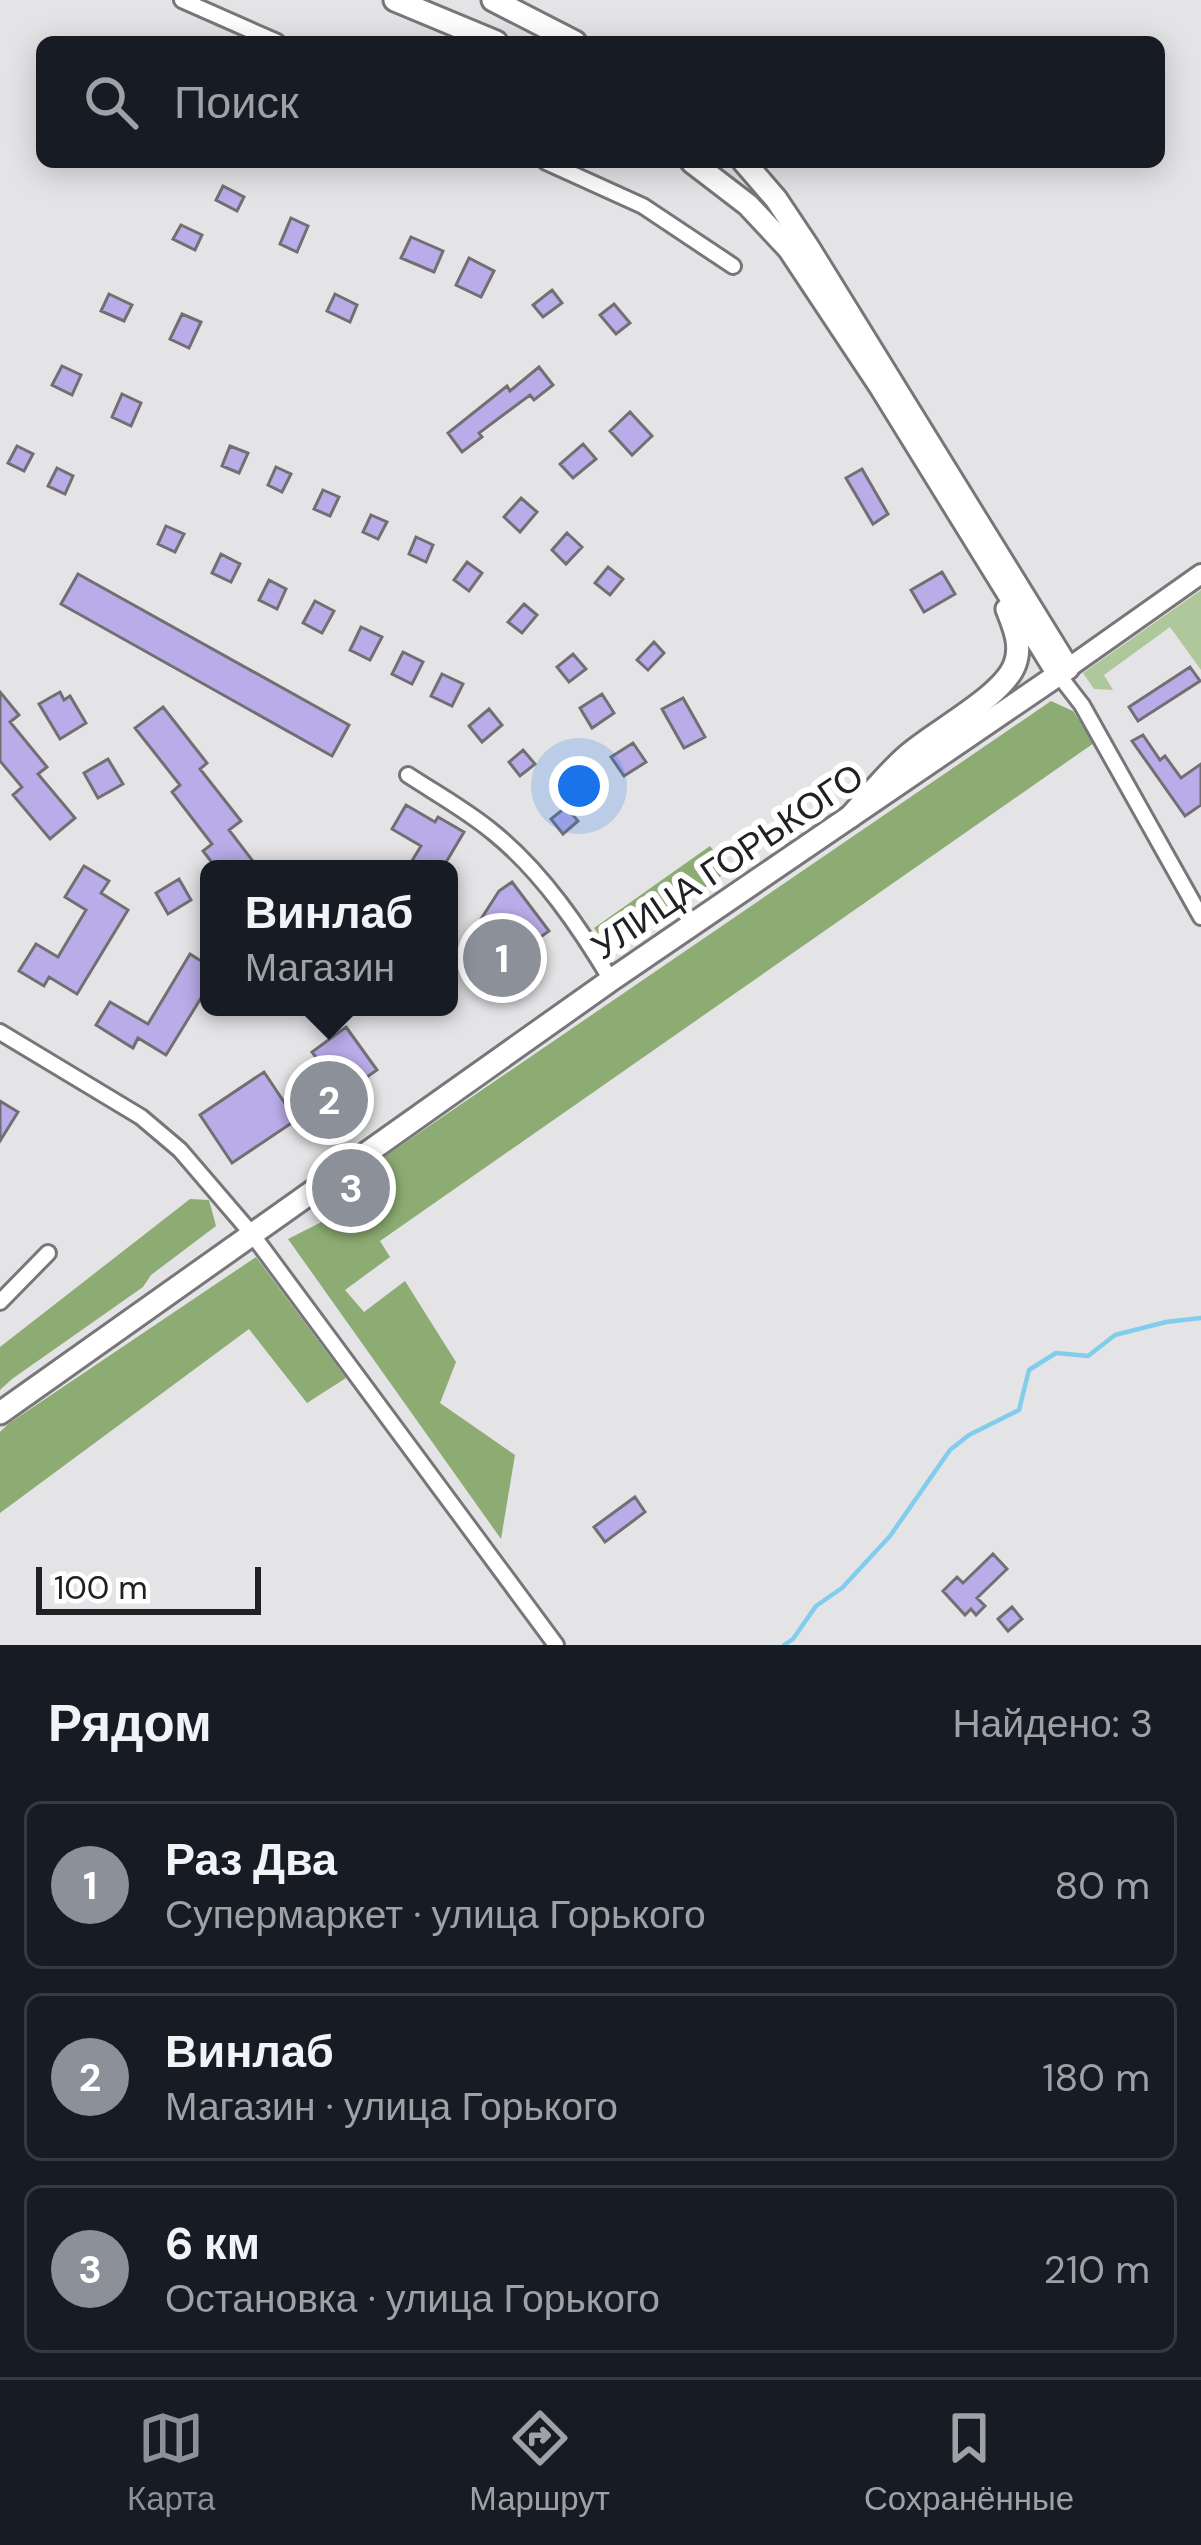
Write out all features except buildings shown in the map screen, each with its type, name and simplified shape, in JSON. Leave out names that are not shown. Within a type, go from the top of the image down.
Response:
[{"type":"main road","points":[[395,0],[482,36]]},
{"type":"main road","points":[[493,0],[563,36]]},
{"type":"main road","points":[[700,168],[748,206],[789,249],[1063,671]]},
{"type":"main road","points":[[749,168],[808,248],[1063,671]]},
{"type":"main road","points":[[850,817],[908,755],[998,687],[1017,659],[1015,627],[1006,607],[939,492],[927,461]]},
{"type":"main road","name":"УЛИЦА ГОРЬКОГО","points":[[0,1413],[611,980],[1201,574]]},
{"type":"street","points":[[182,0],[263,36]]},
{"type":"street","points":[[559,168],[643,206],[733,266]]},
{"type":"street","points":[[1063,671],[1201,917]]},
{"type":"street","points":[[408,775],[511,847],[584,934],[611,980]]},
{"type":"street","points":[[0,1032],[141,1117],[180,1150],[252,1234],[556,1645]]},
{"type":"street","points":[[0,1302],[49,1253]]},
{"type":"green space","points":[[1201,590],[1201,670],[1170,627],[1104,675],[1113,690],[1094,689],[1083,673]]},
{"type":"green space","points":[[1051,701],[1073,711],[1094,743],[380,1241],[390,1257],[345,1290],[364,1312],[405,1281],[456,1362],[440,1403],[515,1455],[501,1539],[288,1239],[372,1191],[362,1172]]},
{"type":"green space","points":[[710,846],[728,871],[613,953],[594,928]]},
{"type":"green space","points":[[190,1199],[209,1200],[216,1226],[151,1275],[143,1287],[0,1390],[0,1347]]},
{"type":"green space","points":[[256,1257],[346,1378],[307,1403],[249,1329],[0,1513],[0,1432],[8,1424]]},
{"type":"waterway","points":[[784,1645],[816,1606],[842,1588],[890,1536],[950,1450],[1019,1410],[1029,1370],[1056,1353],[1088,1356],[1115,1335],[1201,1318]]},
{"type":"place","name":"Раз Два","points":[[502,958]]},
{"type":"place","name":"Винлаб","points":[[329,1100]]},
{"type":"place","name":"6 км","points":[[351,1188]]}]
